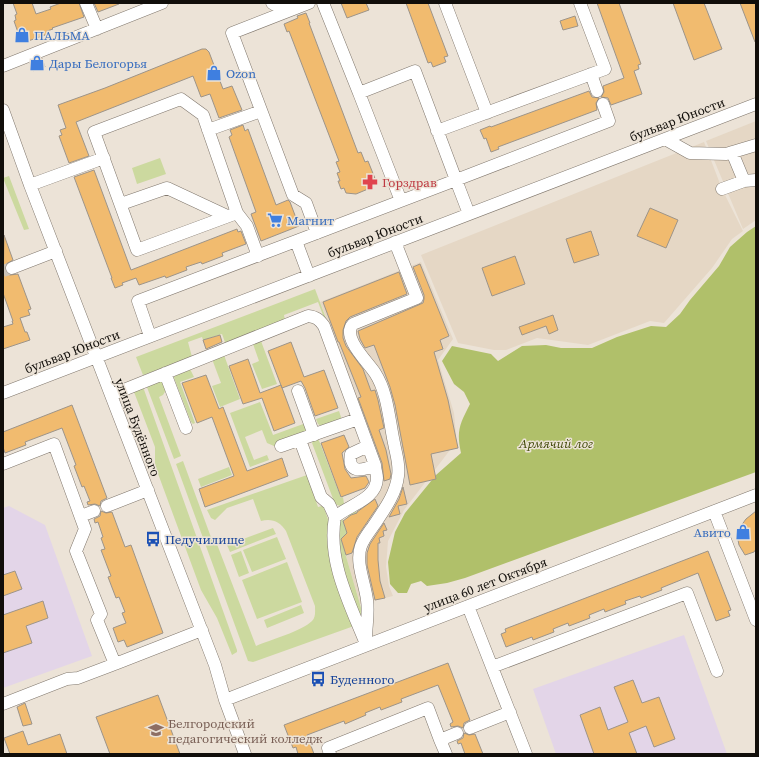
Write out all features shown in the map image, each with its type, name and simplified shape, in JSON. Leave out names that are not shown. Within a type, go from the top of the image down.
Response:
[{"type":"street","points":[[86,3],[97,29]]},
{"type":"street","points":[[3,66],[162,3]]},
{"type":"street","points":[[272,3],[284,8],[290,7],[296,3]]},
{"type":"street","points":[[309,3],[232,33],[293,195],[306,203],[317,234]]},
{"type":"street","points":[[323,3],[401,201]]},
{"type":"street","points":[[445,3],[487,113]]},
{"type":"street","points":[[438,131],[605,69],[580,3]]},
{"type":"street","points":[[359,93],[415,71],[468,214]]},
{"type":"street","points":[[591,74],[597,90]]},
{"type":"street","points":[[181,99],[203,115],[232,214],[137,250],[94,132],[181,99]]},
{"type":"street","points":[[150,336],[138,302],[609,122],[603,104]]},
{"type":"street","name":"бульвар Юности","points":[[3,392],[756,104]]},
{"type":"street","points":[[208,130],[261,111]]},
{"type":"street","name":"улица Будённого","points":[[4,114],[202,630],[215,665],[225,700],[245,754]]},
{"type":"street","points":[[665,139],[690,153],[726,154],[756,145]]},
{"type":"street","points":[[732,152],[744,181]]},
{"type":"street","points":[[30,185],[104,158]]},
{"type":"street","points":[[722,189],[744,181],[756,180]]},
{"type":"street","points":[[121,204],[167,188],[232,214],[247,226],[258,256]]},
{"type":"street","points":[[296,241],[309,276]]},
{"type":"street","points":[[366,644],[368,600],[360,554],[361,545],[396,488],[399,475],[384,393],[376,374],[355,348],[349,328],[352,324],[417,298],[395,242]]},
{"type":"street","points":[[12,268],[56,251]]},
{"type":"street","points":[[111,395],[308,316],[315,317],[320,320],[324,326],[375,465],[377,478],[375,488],[370,494],[335,517]]},
{"type":"street","points":[[165,373],[186,428]]},
{"type":"street","points":[[298,391],[314,434]]},
{"type":"street","points":[[281,446],[358,419]]},
{"type":"street","points":[[300,440],[320,497],[329,504],[335,517],[333,541],[335,558],[343,585],[366,644]]},
{"type":"street","points":[[3,464],[54,444],[85,529],[76,551],[101,614],[97,620],[115,664]]},
{"type":"street","points":[[368,446],[351,454],[350,460],[353,467],[358,470],[364,470],[375,465]]},
{"type":"street","points":[[107,506],[148,490]]},
{"type":"street","name":"улица 60 лет Октября","points":[[225,700],[366,644],[756,495]]},
{"type":"street","points":[[81,516],[94,511]]},
{"type":"street","points":[[714,511],[756,620]]},
{"type":"street","points":[[492,667],[687,593],[717,671]]},
{"type":"street","points":[[468,606],[526,754]]},
{"type":"street","points":[[3,704],[68,679],[78,678],[202,630]]},
{"type":"street","points":[[330,754],[328,748],[428,708],[446,754]]},
{"type":"street","points":[[470,728],[510,712]]},
{"type":"street","points":[[440,740],[457,733]]},
{"type":"shaded area","points":[[756,121],[756,220],[743,229],[706,141]]},
{"type":"shaded area","points":[[704,142],[722,189],[743,231],[732,239],[712,268],[664,323],[650,321],[588,345],[537,338],[506,350],[494,350],[458,343],[421,255]]},
{"type":"shaded area","points":[[421,262],[453,339],[438,360],[454,413],[456,435],[450,450],[404,510],[388,541],[386,567],[389,586],[393,596],[360,604],[341,539],[361,519],[356,511],[364,508],[374,500],[382,481],[333,334],[320,302]]},
{"type":"shaded area","points":[[9,506],[45,525],[92,656],[3,688],[3,508]]},
{"type":"shaded area","points":[[684,635],[727,754],[556,754],[533,689]]},
{"type":"green space","points":[[160,158],[166,174],[137,184],[132,168]]},
{"type":"green space","points":[[9,176],[29,229],[24,230],[3,178]]},
{"type":"green space","name":"Армячий лог","points":[[756,226],[756,472],[465,578],[427,586],[421,581],[411,584],[407,593],[398,593],[390,584],[388,562],[395,532],[405,513],[436,475],[461,453],[459,438],[460,427],[470,404],[464,392],[454,384],[442,361],[452,346],[491,354],[498,361],[522,346],[546,345],[561,348],[592,348],[617,337],[651,326],[666,327],[680,314],[719,266],[730,247]]},
{"type":"green space","points":[[315,289],[362,414],[318,302],[284,315],[285,321],[226,345],[222,334],[203,340],[202,337],[188,342],[192,357],[143,375],[136,357]]},
{"type":"green space","points":[[261,341],[277,384],[262,389],[252,364],[259,361],[253,344]]},
{"type":"green space","points":[[224,355],[240,399],[220,407],[212,386],[221,383],[212,359]]},
{"type":"green space","points":[[190,369],[194,377],[180,382],[195,423],[193,424],[174,378],[175,373]]},
{"type":"green space","points":[[161,378],[166,390],[163,395],[159,397],[181,456],[174,459],[145,382]]},
{"type":"green space","points":[[142,384],[237,650],[237,652],[232,655],[217,618],[201,590],[157,471],[155,463],[155,447],[134,392]]},
{"type":"green space","points":[[260,402],[273,435],[306,423],[306,428],[305,432],[296,438],[274,446],[267,443],[262,430],[245,437],[254,460],[267,455],[269,460],[250,467],[230,413]]},
{"type":"green space","points":[[339,411],[342,420],[323,427],[318,424],[316,419]]},
{"type":"green space","points":[[318,439],[341,498],[343,497],[344,504],[340,506],[335,504],[312,443],[313,440]]},
{"type":"green space","points":[[183,461],[212,540],[215,539],[256,646],[294,632],[307,625],[314,618],[315,606],[286,531],[275,521],[261,521],[253,499],[227,508],[215,520],[211,518],[207,510],[307,475],[318,507],[322,506],[324,508],[330,525],[354,626],[253,662],[248,661],[176,464]]},
{"type":"green space","points":[[229,467],[232,475],[201,487],[198,479]]},
{"type":"green space","points":[[356,511],[361,519],[341,539],[364,618],[360,620],[341,570],[338,524],[342,518],[345,528],[351,526],[348,515]]},
{"type":"green space","points":[[273,528],[276,534],[230,552],[227,545]]},
{"type":"green space","points":[[277,537],[286,559],[252,572],[243,550]]},
{"type":"green space","points":[[241,551],[249,573],[239,577],[231,555]]},
{"type":"green space","points":[[287,562],[302,602],[257,619],[242,580]]},
{"type":"green space","points":[[301,605],[304,613],[267,628],[264,620]]},
{"type":"building","points":[[13,3],[32,3],[36,14],[51,9],[50,7],[61,3],[79,3],[84,17],[52,28],[53,29],[47,31],[48,34],[28,41],[27,39],[21,41],[14,21],[16,20],[15,15],[17,14]]},
{"type":"building","points":[[94,3],[119,3],[119,4],[98,12]]},
{"type":"building","points":[[341,3],[366,3],[369,10],[347,18]]},
{"type":"building","points":[[406,3],[428,3],[448,56],[444,57],[446,62],[433,67],[431,62],[428,63]]},
{"type":"building","points":[[597,3],[619,3],[641,64],[638,65],[639,69],[634,71],[642,94],[611,105],[608,98],[601,97],[604,92],[603,86],[624,78]]},
{"type":"building","points":[[673,3],[704,3],[722,49],[694,60]]},
{"type":"building","points":[[740,3],[756,3],[756,42],[755,42]]},
{"type":"building","points":[[306,13],[358,153],[361,152],[365,162],[368,161],[376,181],[374,185],[367,187],[368,189],[356,194],[346,193],[344,188],[341,189],[337,173],[340,172],[336,162],[339,161],[289,31],[287,32],[284,24],[298,18],[297,16]]},
{"type":"building","points":[[575,16],[578,26],[563,30],[560,21]]},
{"type":"building","points":[[202,49],[206,49],[209,52],[223,89],[232,86],[242,110],[219,118],[210,94],[201,97],[193,76],[76,122],[89,156],[69,163],[59,136],[62,135],[60,130],[66,128],[58,105]]},
{"type":"building","name":"Дары Белогорья","points":[[42,58],[45,67],[33,71],[30,63]]},
{"type":"building","points":[[589,91],[592,97],[599,98],[596,103],[597,110],[498,147],[499,149],[491,152],[486,138],[484,139],[480,130],[490,126],[491,127]]},
{"type":"building","points":[[243,125],[245,131],[248,129],[276,205],[288,200],[299,226],[261,241],[251,214],[256,212],[229,137],[232,135],[230,130]]},
{"type":"building","points":[[94,170],[131,270],[237,229],[238,232],[241,231],[246,244],[222,253],[223,256],[202,264],[201,262],[186,267],[187,270],[166,278],[165,276],[139,285],[136,278],[122,283],[123,285],[115,288],[74,177]]},
{"type":"building","points":[[650,208],[678,220],[666,248],[637,236]]},
{"type":"building","points":[[591,231],[599,255],[574,263],[566,239]]},
{"type":"building","points":[[4,235],[13,260],[6,264],[5,270],[7,274],[10,275],[18,274],[31,309],[28,310],[30,315],[20,318],[25,332],[27,332],[30,340],[3,349],[3,327],[13,324],[3,293]]},
{"type":"building","points":[[515,256],[525,284],[492,296],[482,268]]},
{"type":"building","points":[[420,264],[449,336],[440,340],[443,349],[434,352],[448,400],[458,448],[431,454],[436,479],[410,485],[395,405],[390,387],[374,345],[365,348],[358,331],[423,303],[424,295],[413,267]]},
{"type":"building","points":[[399,272],[407,294],[350,317],[346,321],[343,330],[343,338],[346,346],[363,369],[371,391],[375,390],[378,400],[384,428],[379,430],[386,450],[391,474],[390,479],[384,481],[382,463],[358,398],[361,397],[323,302]]},
{"type":"building","points":[[553,315],[558,330],[549,334],[546,326],[522,335],[519,327]]},
{"type":"building","points":[[220,335],[222,342],[206,349],[203,340]]},
{"type":"building","points":[[291,342],[304,377],[324,370],[338,408],[315,416],[301,381],[282,388],[268,351]]},
{"type":"building","points":[[248,359],[260,393],[281,385],[295,423],[274,431],[262,398],[243,404],[229,366]]},
{"type":"building","points":[[206,375],[219,409],[223,407],[247,471],[282,458],[288,476],[205,507],[199,489],[234,476],[212,417],[197,423],[182,383]]},
{"type":"building","points":[[72,405],[107,498],[101,501],[100,506],[95,504],[88,505],[87,502],[90,501],[84,486],[82,487],[74,466],[76,465],[62,428],[25,442],[26,445],[5,453],[3,447],[3,432]]},
{"type":"building","points":[[344,435],[349,447],[342,453],[345,469],[351,478],[366,476],[369,482],[365,488],[341,497],[321,443]]},
{"type":"building","points":[[403,487],[407,504],[398,506],[400,514],[389,517],[399,499]]},
{"type":"building","points":[[375,499],[378,506],[357,537],[352,553],[346,555],[341,539],[347,533],[343,521],[351,515],[357,513]]},
{"type":"building","points":[[101,511],[106,513],[112,512],[125,547],[131,545],[163,633],[127,647],[124,640],[118,642],[113,628],[126,623],[122,613],[125,612],[119,597],[116,598],[108,577],[111,576],[101,550],[105,549],[101,538],[103,537],[98,522],[95,523],[94,519],[100,516]]},
{"type":"building","points":[[756,511],[756,549],[754,552],[745,555],[739,545],[737,535],[739,532],[738,530],[746,519]]},
{"type":"building","points":[[384,523],[387,530],[383,531],[384,536],[379,538],[380,543],[378,543],[378,560],[380,581],[385,598],[375,600],[367,565],[367,553],[370,544]]},
{"type":"building","points":[[708,551],[731,610],[728,611],[730,616],[716,621],[698,573],[661,588],[662,590],[641,598],[640,596],[625,601],[626,604],[605,612],[604,609],[589,615],[590,618],[569,626],[568,623],[553,629],[554,632],[533,640],[532,637],[506,647],[501,634],[506,632],[505,629]]},
{"type":"building","points":[[15,571],[22,589],[3,596],[3,575]]},
{"type":"building","points":[[43,601],[48,618],[26,626],[32,643],[3,653],[3,615]]},
{"type":"building","points":[[448,663],[470,720],[464,723],[463,728],[458,726],[451,727],[450,724],[453,722],[438,685],[401,699],[402,702],[381,710],[380,707],[365,713],[366,715],[345,724],[344,721],[307,735],[314,754],[298,754],[296,747],[293,748],[284,725]]},
{"type":"building","points":[[633,680],[642,703],[659,697],[675,739],[654,747],[646,726],[629,733],[637,754],[594,754],[580,715],[600,707],[608,730],[628,722],[614,687]]},
{"type":"building","points":[[158,695],[180,754],[110,754],[96,717]]},
{"type":"building","points":[[25,703],[32,724],[23,726],[17,707]]},
{"type":"building","points":[[23,731],[28,745],[60,734],[67,754],[10,754],[4,738]]},
{"type":"building","points":[[464,733],[469,735],[475,734],[483,754],[465,754],[461,743],[458,744],[457,741],[463,738]]},
{"type":"tunnel","points":[[3,271],[12,268]]},
{"type":"place","name":"ПАЛЬМА","points":[[22,35]]},
{"type":"place","name":"Дары Белогорья","points":[[37,63]]},
{"type":"place","name":"Ozon","points":[[214,73]]},
{"type":"place","name":"Горздрав","points":[[370,182]]},
{"type":"place","name":"Магнит","points":[[275,220]]},
{"type":"place","name":"Авито","points":[[743,532]]},
{"type":"place","name":"Педучилище","points":[[153,539]]},
{"type":"place","name":"Буденного","points":[[318,679]]},
{"type":"place","name":"Белгородский педагогический колледж","points":[[156,730]]}]
